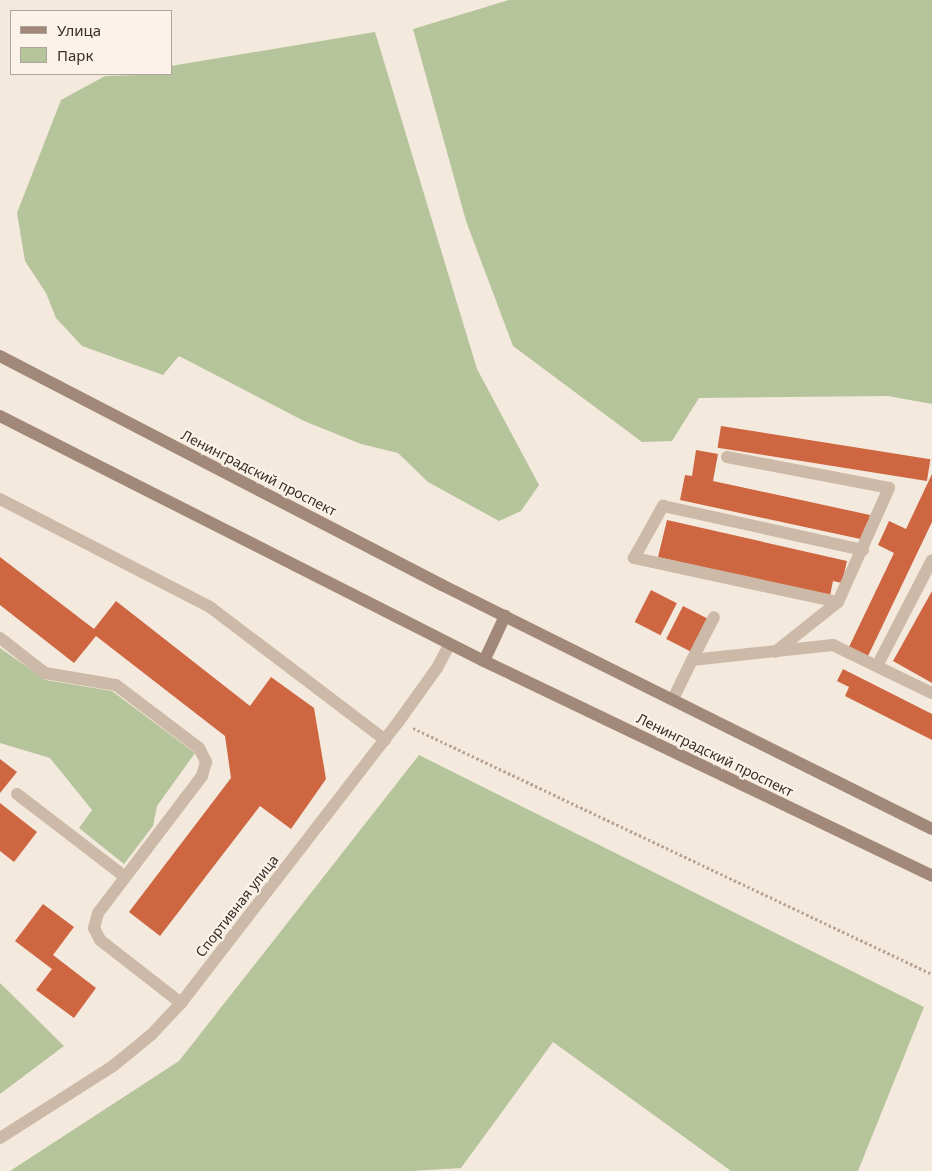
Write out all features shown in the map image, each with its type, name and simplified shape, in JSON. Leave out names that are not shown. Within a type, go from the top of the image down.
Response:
[{"type":"main road","name":"Ленинградский проспект","points":[[0,356],[505,616],[932,829]]},
{"type":"main road","name":"Ленинградский проспект","points":[[0,416],[484,661],[932,876]]},
{"type":"main road","points":[[484,661],[505,616]]},
{"type":"street","points":[[727,457],[890,488],[838,602],[775,652]]},
{"type":"street","points":[[0,499],[210,606],[385,740]]},
{"type":"street","points":[[838,602],[634,558],[663,506],[863,550]]},
{"type":"street","points":[[877,666],[932,560]]},
{"type":"street","points":[[673,699],[714,617]]},
{"type":"street","points":[[0,638],[45,672],[116,685],[199,748],[206,762],[202,776],[98,913],[94,928],[100,940],[181,1003]]},
{"type":"street","name":"Спортивная улица","points":[[0,1138],[113,1066],[152,1034],[181,1003],[385,740],[437,668],[450,644]]},
{"type":"street","points":[[692,660],[834,645],[932,693]]},
{"type":"street","points":[[17,794],[125,877]]},
{"type":"path","points":[[399,721],[932,974]]},
{"type":"green space","points":[[509,0],[932,0],[932,404],[888,396],[699,398],[672,441],[642,442],[513,346],[466,221],[413,29]]},
{"type":"green space","points":[[375,32],[477,369],[539,485],[521,511],[499,521],[428,482],[398,453],[361,444],[304,421],[179,356],[163,375],[82,346],[56,318],[46,293],[25,261],[17,213],[61,100],[105,76],[172,75],[172,66]]},
{"type":"green space","points":[[0,648],[46,680],[112,691],[195,753],[157,806],[153,826],[124,864],[79,828],[92,810],[50,758],[0,743]]},
{"type":"green space","points":[[419,755],[924,1007],[858,1171],[731,1171],[553,1042],[461,1168],[413,1171],[10,1171],[179,1061]]},
{"type":"green space","points":[[0,983],[64,1046],[0,1094]]},
{"type":"building","points":[[721,426],[930,459],[927,481],[718,448]]},
{"type":"building","points":[[696,450],[718,454],[713,481],[870,515],[865,540],[680,500],[685,475],[692,476]]},
{"type":"building","points":[[932,474],[932,522],[868,656],[849,647],[894,553],[878,545],[889,521],[906,529]]},
{"type":"building","points":[[667,520],[847,561],[842,583],[833,581],[830,596],[658,557]]},
{"type":"building","points":[[0,557],[94,629],[116,601],[250,706],[271,677],[314,708],[326,779],[291,829],[260,806],[160,936],[129,912],[231,778],[225,736],[96,636],[74,663],[0,605]]},
{"type":"building","points":[[651,590],[677,603],[660,635],[635,622]]},
{"type":"building","points":[[932,591],[932,683],[893,661]]},
{"type":"building","points":[[683,606],[709,619],[692,652],[666,639]]},
{"type":"building","points":[[843,669],[932,714],[932,740],[845,696],[849,687],[837,681]]},
{"type":"building","points":[[0,759],[17,772],[0,793]]},
{"type":"building","points":[[0,803],[37,832],[14,862],[0,851]]},
{"type":"building","points":[[43,904],[74,927],[53,955],[96,988],[74,1018],[36,990],[52,969],[15,941]]}]
